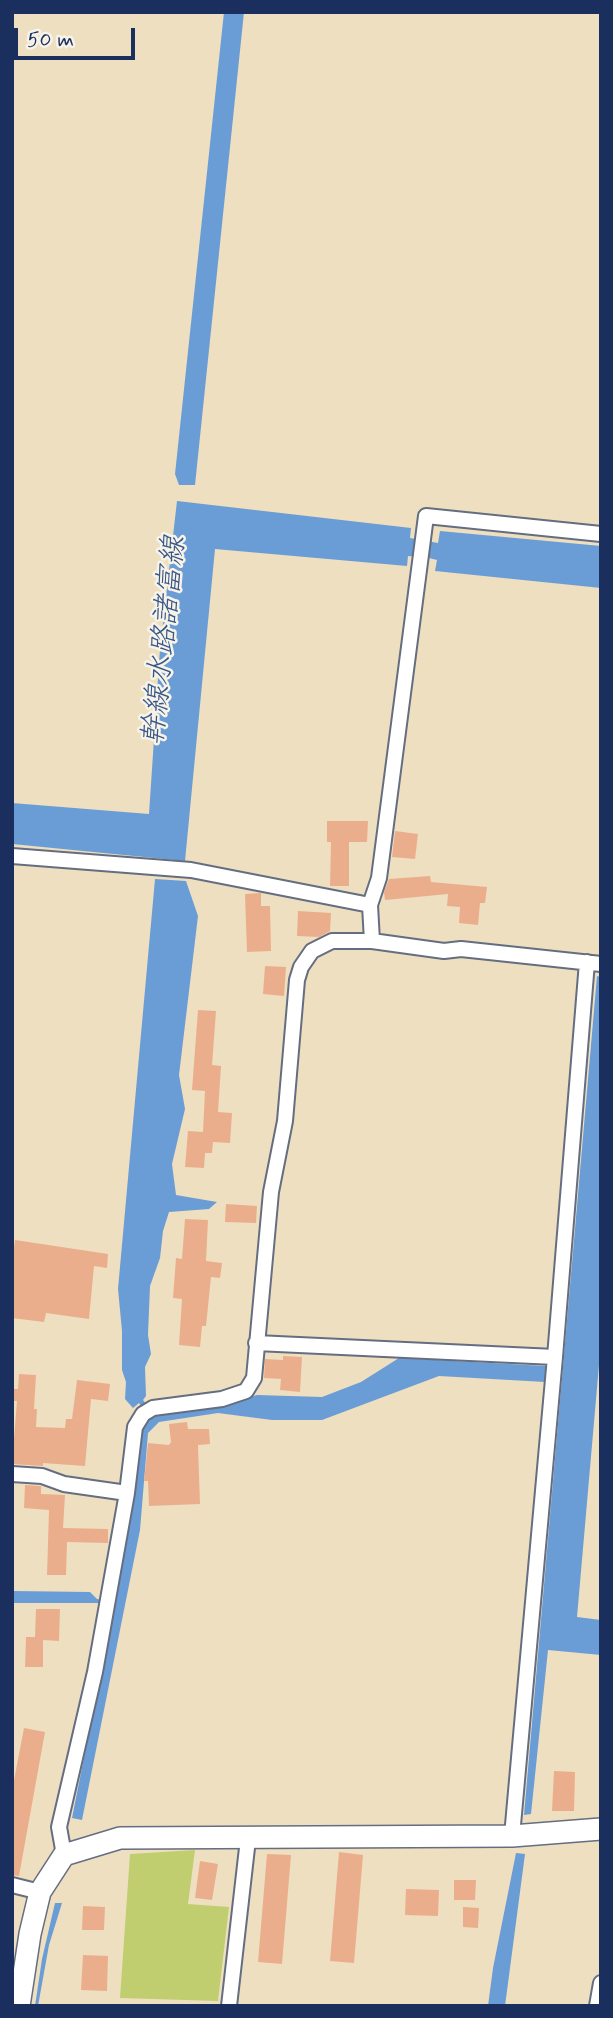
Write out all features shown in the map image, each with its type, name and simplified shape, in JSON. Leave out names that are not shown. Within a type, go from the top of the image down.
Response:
[{"type":"street","points":[[372,941],[370,905],[379,878],[426,516],[601,534]]},
{"type":"street","points":[[12,856],[191,870],[370,905]]},
{"type":"street","points":[[64,1855],[59,1827],[95,1672],[127,1493],[135,1427],[148,1411],[222,1399],[246,1391],[251,1386],[254,1378],[271,1192],[285,1121],[297,980],[301,967],[312,951],[332,941],[372,941],[444,951],[461,949],[594,963],[512,1836]]},
{"type":"street","points":[[256,1342],[555,1357]]},
{"type":"street","points":[[12,1474],[42,1476],[64,1485],[127,1493]]},
{"type":"street","points":[[19,2006],[30,1934],[40,1892],[64,1855],[120,1838],[512,1836],[601,1829]]},
{"type":"street","points":[[229,2006],[248,1839]]},
{"type":"street","points":[[12,1885],[40,1892]]},
{"type":"street","points":[[597,2006],[601,1983]]},
{"type":"green space","points":[[195,1850],[188,1904],[229,1907],[218,2001],[120,1998],[130,1854]]},
{"type":"water","points":[[224,12],[244,12],[195,485],[179,485],[175,474]]},
{"type":"water","name":"幹線水路諸富線","points":[[177,501],[411,528],[410,538],[438,543],[440,531],[601,546],[601,588],[435,571],[437,560],[429,558],[408,556],[407,566],[215,549],[185,861],[12,844],[12,803],[149,814],[160,649]]},
{"type":"water","points":[[155,879],[186,881],[198,916],[179,1075],[185,1109],[172,1164],[176,1195],[217,1202],[209,1209],[169,1212],[163,1231],[160,1258],[150,1286],[148,1335],[151,1354],[145,1367],[146,1396],[143,1400],[154,1414],[218,1406],[257,1395],[322,1397],[361,1382],[399,1358],[546,1366],[545,1382],[439,1376],[322,1420],[272,1420],[218,1413],[159,1422],[148,1433],[140,1530],[82,1820],[72,1818],[114,1607],[97,1603],[12,1603],[12,1591],[90,1592],[97,1599],[115,1601],[143,1425],[149,1417],[139,1403],[133,1408],[125,1399],[118,1289]]},
{"type":"water","points":[[597,976],[601,977],[601,1342],[577,1617],[601,1620],[601,1655],[548,1650],[531,1814],[524,1815]]},
{"type":"water","points":[[516,1853],[525,1854],[505,2006],[488,2006],[493,1968]]},
{"type":"water","points":[[55,1903],[62,1903],[49,1945],[38,2006],[35,2006],[42,1959]]},
{"type":"building","points":[[327,821],[368,821],[367,842],[349,842],[349,886],[330,886],[331,842],[327,842]]},
{"type":"building","points":[[395,831],[418,834],[415,859],[392,857]]},
{"type":"building","points":[[430,876],[431,882],[487,887],[485,903],[480,903],[478,925],[459,923],[460,907],[447,906],[448,894],[385,900],[384,892],[389,879]]},
{"type":"building","points":[[261,893],[261,906],[270,906],[271,951],[247,952],[245,894]]},
{"type":"building","points":[[298,911],[331,913],[330,931],[319,937],[297,936]]},
{"type":"building","points":[[265,966],[286,967],[284,996],[263,994]]},
{"type":"building","points":[[198,1010],[216,1011],[212,1065],[221,1066],[218,1112],[232,1113],[230,1143],[213,1142],[212,1153],[205,1153],[204,1168],[185,1167],[188,1131],[203,1132],[205,1091],[192,1090]]},
{"type":"building","points":[[226,1204],[257,1206],[256,1223],[225,1222]]},
{"type":"building","points":[[185,1219],[208,1220],[206,1261],[222,1263],[220,1278],[211,1277],[206,1326],[202,1326],[200,1347],[179,1345],[182,1299],[173,1298],[176,1258],[182,1259]]},
{"type":"building","points":[[15,1240],[108,1254],[107,1268],[94,1266],[89,1319],[46,1313],[44,1322],[12,1318]]},
{"type":"building","points":[[283,1356],[302,1357],[300,1392],[280,1390],[281,1379],[264,1378],[265,1359],[283,1360]]},
{"type":"building","points":[[19,1374],[36,1375],[36,1427],[65,1428],[66,1419],[72,1419],[77,1380],[110,1384],[108,1401],[91,1399],[85,1466],[12,1464],[17,1401],[12,1401],[12,1389],[18,1389]]},
{"type":"building","points":[[187,1422],[188,1429],[209,1429],[210,1444],[198,1445],[200,1504],[149,1506],[148,1481],[144,1481],[148,1443],[169,1445],[169,1424]]},
{"type":"building","points":[[25,1485],[41,1486],[41,1494],[65,1495],[63,1528],[108,1529],[108,1543],[67,1542],[66,1575],[47,1575],[49,1510],[24,1508]]},
{"type":"building","points":[[36,1609],[60,1609],[59,1641],[43,1640],[43,1667],[25,1667],[26,1637],[35,1637]]},
{"type":"building","points":[[24,1728],[45,1732],[19,1876],[12,1875],[12,1791]]},
{"type":"building","points":[[554,1771],[575,1772],[574,1811],[552,1811]]},
{"type":"building","points":[[339,1852],[363,1855],[354,1963],[330,1961]]},
{"type":"building","points":[[267,1854],[291,1855],[282,1964],[258,1962]]},
{"type":"building","points":[[200,1861],[218,1864],[212,1900],[195,1898]]},
{"type":"building","points":[[454,1880],[476,1880],[475,1900],[454,1900]]},
{"type":"building","points":[[406,1889],[439,1890],[438,1916],[405,1915]]},
{"type":"building","points":[[83,1906],[105,1907],[104,1930],[82,1930]]},
{"type":"building","points":[[463,1907],[479,1908],[478,1928],[463,1927]]},
{"type":"building","points":[[83,1955],[108,1956],[107,1991],[81,1990]]}]
